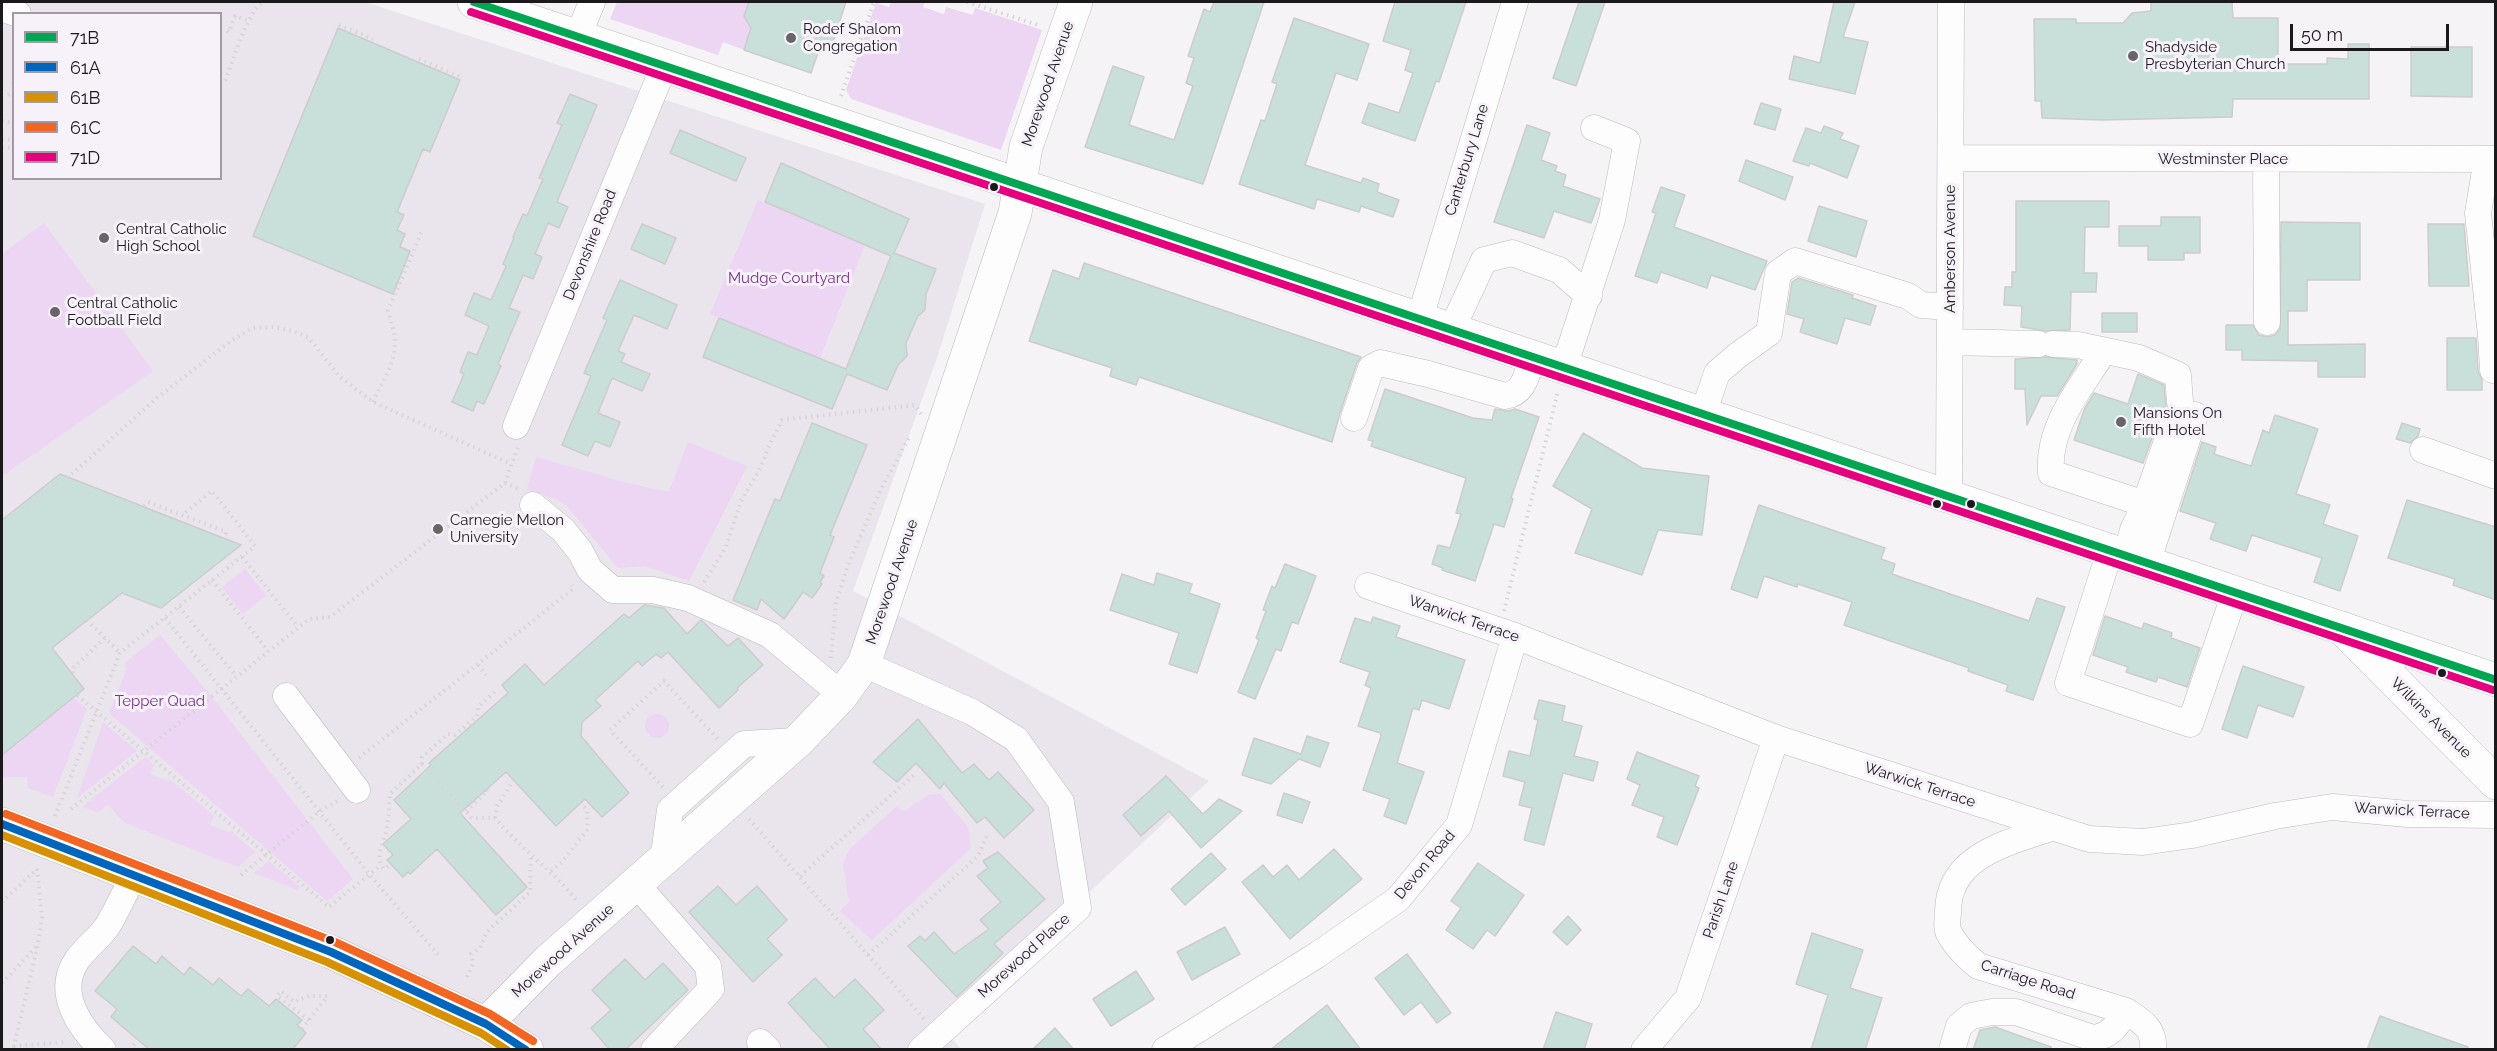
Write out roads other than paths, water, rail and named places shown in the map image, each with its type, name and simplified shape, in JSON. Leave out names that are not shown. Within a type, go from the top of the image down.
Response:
[{"type":"main road","points":[[474,2],[2496,680]]},
{"type":"main road","name":"Morewood Avenue","points":[[486,1024],[548,961],[798,741],[842,695],[864,664],[1000,261],[1015,213],[1026,147],[1076,2]]},
{"type":"main road","name":"Wilkins Avenue","points":[[2342,628],[2496,783]]},
{"type":"main road","points":[[2,824],[331,952],[486,1024],[527,1050]]},
{"type":"street","points":[[578,36],[592,2]]},
{"type":"street","name":"Canterbury Lane","points":[[1420,318],[1515,2]]},
{"type":"street","name":"Amberson Avenue","points":[[1949,496],[1951,2]]},
{"type":"street","name":"Devonshire Road","points":[[516,426],[664,64]]},
{"type":"street","points":[[1564,367],[1612,220],[1627,141],[1594,128]]},
{"type":"street","name":"Westminster Place","points":[[1951,158],[2491,159]]},
{"type":"street","points":[[2266,159],[2267,322]]},
{"type":"street","points":[[2491,159],[2478,213],[2493,370]]},
{"type":"street","points":[[1452,329],[1484,260],[1512,253],[1559,270],[1588,296]]},
{"type":"street","points":[[1703,414],[1717,373],[1769,333],[1778,273],[1795,261],[1908,296],[1921,306],[1950,307]]},
{"type":"street","points":[[1950,342],[2078,345],[2139,358],[2178,375],[2183,413],[2128,557],[2068,683],[2190,724],[2235,593]]},
{"type":"street","points":[[2103,352],[2059,422],[2049,457],[2051,473],[2145,504]]},
{"type":"street","points":[[1354,418],[1371,368],[1380,363],[1505,396],[1514,395],[1519,390],[1533,356]]},
{"type":"street","points":[[2128,557],[2133,530],[2183,413]]},
{"type":"street","points":[[2423,450],[2496,476]]},
{"type":"street","points":[[533,505],[563,530],[580,551],[590,570],[613,590],[653,590],[688,598],[770,634],[842,695]]},
{"type":"street","name":"Warwick Terrace","points":[[1368,586],[1507,633],[1776,738],[2089,839],[2143,842],[2192,835],[2275,816],[2332,807],[2408,814],[2496,815]]},
{"type":"street","name":"Devon Road","points":[[1164,1050],[1317,955],[1398,899],[1459,825],[1507,633]]},
{"type":"street","name":"Morewood Place","points":[[864,664],[972,712],[1016,739],[1061,802],[1078,908],[929,1042]]},
{"type":"street","points":[[286,696],[357,790]]},
{"type":"street","name":"Parish Lane","points":[[1644,1050],[1688,998],[1776,738]]},
{"type":"street","name":"Carriage Road","points":[[2051,828],[1997,846],[1975,860],[1960,874],[1948,896],[1947,930],[1965,955],[1978,966],[2126,1011],[2146,1024],[2154,1039],[2153,1050]]},
{"type":"street","points":[[103,1050],[94,1041],[69,1004],[68,979],[76,960],[108,927],[134,875]]},
{"type":"street","points":[[637,885],[708,966],[711,989],[654,1050]]},
{"type":"street","points":[[1952,1050],[1959,1026],[1971,1016],[1992,1012],[2016,1012],[2093,1038],[2104,1037],[2115,1028],[2126,1011]]},
{"type":"place","name":"Rodef Shalom Congregation","points":[[791,38]]},
{"type":"place","name":"Shadyside Presbyterian Church","points":[[2133,56]]},
{"type":"place","name":"Central Catholic High School","points":[[104,238]]},
{"type":"place","name":"Central Catholic Football Field","points":[[55,312]]},
{"type":"place","name":"Mansions On Fifth Hotel","points":[[2121,422]]},
{"type":"place","name":"Carnegie Mellon University","points":[[438,529]]},
{"type":"park label","name":"Mudge Courtyard","points":[[789,278]]},
{"type":"park label","name":"Tepper Quad","points":[[160,701]]}]
